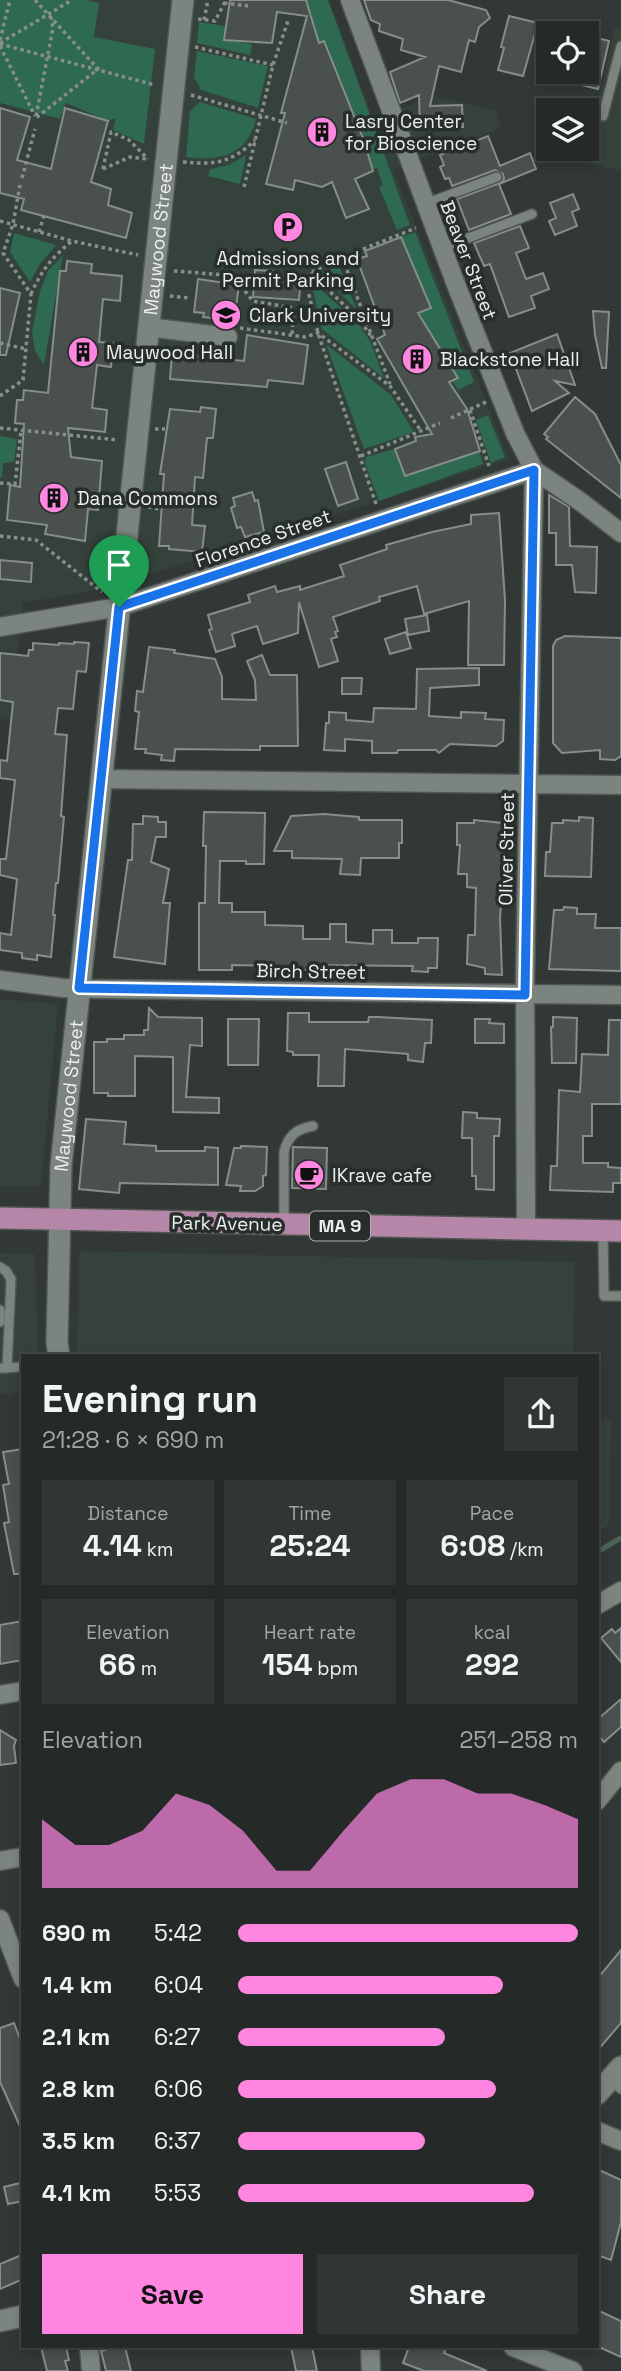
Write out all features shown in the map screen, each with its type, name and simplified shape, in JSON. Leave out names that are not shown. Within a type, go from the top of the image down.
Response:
[{"type":"highway","name":"Park Avenue","points":[[0,1218],[612,1231]]},
{"type":"street","name":"Maywood Street","points":[[59,1354],[61,1166],[183,0]]},
{"type":"street","name":"Beaver Street","points":[[350,0],[425,204],[514,433],[534,470],[582,502],[621,533]]},
{"type":"street","points":[[148,327],[228,337]]},
{"type":"street","name":"Florence Street","points":[[0,627],[119,607],[534,470]]},
{"type":"street","name":"Oliver Street","points":[[526,1229],[525,995],[534,470]]},
{"type":"street","points":[[101,779],[621,785]]},
{"type":"street","name":"Birch Street","points":[[0,980],[79,988],[621,995]]},
{"type":"street","points":[[599,1604],[620,1593]]},
{"type":"street","points":[[0,1695],[21,1691]]},
{"type":"street","points":[[599,1798],[621,1771]]},
{"type":"street","points":[[0,1861],[21,1857]]},
{"type":"street","points":[[0,1919],[21,1974]]},
{"type":"street","points":[[599,2132],[621,2141]]},
{"type":"street","points":[[0,2321],[21,2316]]},
{"type":"street","points":[[89,2348],[91,2371]]},
{"type":"street","points":[[370,2348],[371,2371]]},
{"type":"street","points":[[516,2348],[573,2371]]},
{"type":"lane","points":[[603,117],[621,46]]},
{"type":"lane","points":[[425,204],[497,177]]},
{"type":"lane","points":[[442,248],[531,214]]},
{"type":"lane","points":[[284,1225],[284,1152],[287,1141],[302,1128],[313,1126]]},
{"type":"lane","points":[[612,1231],[604,1296],[621,1296]]},
{"type":"lane","points":[[0,1267],[10,1279],[3,1368],[21,1367]]},
{"type":"lane","points":[[0,1310],[0,1322]]},
{"type":"path","points":[[10,0],[0,43],[36,118]]},
{"type":"path","points":[[35,0],[98,69]]},
{"type":"path","points":[[0,43],[72,0]]},
{"type":"path","points":[[204,20],[208,0]]},
{"type":"path","points":[[196,19],[215,21],[225,1],[248,6]]},
{"type":"path","points":[[36,118],[53,27],[50,15]]},
{"type":"path","points":[[244,187],[274,65],[288,21]]},
{"type":"path","points":[[0,43],[155,85]]},
{"type":"path","points":[[193,47],[274,65]]},
{"type":"path","points":[[36,118],[98,69]]},
{"type":"path","points":[[188,94],[287,123]]},
{"type":"path","points":[[22,178],[34,128]]},
{"type":"path","points":[[111,132],[129,140],[148,159],[130,157],[103,169],[111,132]]},
{"type":"path","points":[[181,162],[206,164],[224,161],[241,153],[256,140]]},
{"type":"path","points":[[20,185],[13,225],[3,253],[31,294]]},
{"type":"path","points":[[39,232],[45,212]]},
{"type":"path","points":[[0,221],[138,256]]},
{"type":"path","points":[[376,506],[318,333],[306,282],[310,273],[342,257],[416,228]]},
{"type":"path","points":[[0,396],[23,380],[31,294],[39,276],[52,258],[72,241]]},
{"type":"path","points":[[342,257],[390,386],[421,430]]},
{"type":"path","points":[[170,271],[226,275],[241,286],[253,301],[294,308],[292,335]]},
{"type":"path","points":[[310,273],[358,318],[375,341]]},
{"type":"path","points":[[167,296],[190,298]]},
{"type":"path","points":[[318,333],[390,386]]},
{"type":"path","points":[[0,343],[26,349]]},
{"type":"path","points":[[452,418],[486,402]]},
{"type":"path","points":[[470,410],[489,466]]},
{"type":"path","points":[[361,456],[440,423]]},
{"type":"path","points":[[0,428],[120,440]]},
{"type":"path","points":[[153,429],[165,429]]},
{"type":"path","points":[[0,483],[15,484],[22,430]]},
{"type":"path","points":[[145,507],[160,509]]},
{"type":"path","points":[[0,536],[36,540],[103,593]]},
{"type":"shaded area","name":"Clark University","points":[[0,0],[329,0],[374,121],[431,96],[495,110],[501,128],[393,169],[509,459],[108,588],[23,603],[10,720],[0,719]]},
{"type":"shaded area","points":[[615,27],[621,29],[621,171],[583,162],[599,161],[598,98]]},
{"type":"shaded area","points":[[0,999],[58,1004],[41,1186],[0,1186]]},
{"type":"shaded area","points":[[79,1251],[575,1262],[573,1354],[77,1354]]},
{"type":"shaded area","points":[[0,1253],[35,1254],[38,1354],[21,1354],[21,1392],[0,1394]]},
{"type":"shaded area","points":[[599,1419],[611,1419],[609,1525],[599,1531]]},
{"type":"green space","points":[[0,0],[86,0],[99,3],[94,37],[155,49],[144,144],[113,130],[116,118],[108,121],[66,103],[60,119],[0,103]]},
{"type":"green space","points":[[306,0],[328,0],[410,225],[397,230],[379,187],[383,185],[377,168],[372,169],[324,41],[310,46],[312,13]]},
{"type":"green space","points":[[199,22],[226,26],[225,40],[252,44],[250,55],[197,43]]},
{"type":"green space","points":[[197,51],[268,66],[258,108],[201,90],[194,77]]},
{"type":"green space","points":[[200,102],[256,119],[252,131],[239,148],[221,157],[186,157],[190,111]]},
{"type":"green space","points":[[246,155],[240,184],[208,176],[210,169],[229,165]]},
{"type":"green space","points":[[415,232],[474,382],[458,390],[452,381],[458,377],[418,313],[430,308],[401,237]]},
{"type":"green space","points":[[14,233],[56,245],[40,264],[30,282],[10,252]]},
{"type":"green space","points":[[63,255],[44,365],[35,351],[32,332],[40,291],[48,271]]},
{"type":"green space","points":[[339,266],[357,310],[320,273]]},
{"type":"green space","points":[[311,281],[358,323],[370,341],[384,378],[322,329]]},
{"type":"green space","points":[[326,344],[391,395],[414,432],[364,449]]},
{"type":"green space","points":[[488,415],[505,457],[491,463],[476,420]]},
{"type":"green space","points":[[0,436],[17,439],[14,462],[3,463],[2,478],[0,477]]},
{"type":"green space","points":[[395,449],[405,476],[479,451],[483,464],[379,501],[365,464],[366,457]]},
{"type":"building","name":"Lasry Center for Bioscience","points":[[230,0],[306,0],[319,43],[324,41],[364,141],[373,171],[355,179],[369,209],[346,218],[332,182],[322,187],[295,180],[293,190],[266,184],[285,113],[281,113],[307,16],[277,12],[272,43],[224,40]]},
{"type":"building","points":[[364,0],[448,0],[486,10],[490,18],[479,27],[475,42],[469,40],[461,72],[439,66],[430,106],[462,105],[463,127],[420,128],[419,95],[400,103],[390,72],[425,57],[401,50],[403,39],[379,31],[380,24],[371,20]]},
{"type":"building","points":[[509,16],[536,23],[523,76],[498,70],[504,48],[501,47]]},
{"type":"building","points":[[599,38],[609,41],[598,89],[577,84],[599,84]]},
{"type":"building","points":[[0,108],[30,117],[17,160],[51,169],[65,108],[108,121],[91,182],[111,189],[108,205],[132,213],[126,238],[21,210],[24,199],[0,193]]},
{"type":"building","points":[[488,136],[500,166],[530,153],[536,169],[499,184],[511,214],[469,230],[457,199],[500,183],[504,179],[503,174],[495,170],[452,186],[449,178],[445,179],[440,167],[444,165],[440,155]]},
{"type":"building","points":[[573,194],[579,209],[572,212],[577,226],[555,235],[549,221],[556,218],[550,203]]},
{"type":"building","points":[[520,226],[529,248],[516,253],[526,279],[543,273],[549,289],[531,296],[535,308],[509,317],[490,264],[484,266],[474,243]]},
{"type":"building","name":"Blackstone Hall","points":[[401,237],[431,308],[418,313],[458,378],[449,382],[467,409],[480,451],[405,476],[395,449],[416,441],[415,437],[432,434],[377,339],[385,335],[357,259],[367,256],[365,251]]},
{"type":"building","points":[[67,261],[92,264],[91,273],[122,276],[120,301],[103,299],[99,342],[113,343],[111,367],[97,365],[92,408],[107,410],[105,432],[68,428],[71,457],[102,461],[98,510],[88,509],[85,541],[45,534],[47,525],[7,520],[10,485],[20,487],[24,424],[15,423],[17,400],[23,400],[24,390],[48,393],[60,271],[66,271]]},
{"type":"building","points":[[255,270],[273,271],[272,275],[301,277],[299,300],[253,297]]},
{"type":"building","points":[[198,279],[239,285],[234,321],[203,317],[204,313],[194,312]]},
{"type":"building","points":[[0,288],[20,293],[6,355],[0,355]]},
{"type":"building","points":[[593,311],[609,312],[606,368],[602,368]]},
{"type":"building","points":[[557,334],[575,385],[555,381],[569,393],[532,411],[510,353]]},
{"type":"building","points":[[247,335],[308,345],[303,384],[268,380],[267,387],[170,379],[172,354],[244,361]]},
{"type":"building","points":[[575,397],[595,414],[621,465],[621,498],[546,439],[548,437],[544,434]]},
{"type":"building","points":[[201,407],[216,409],[213,438],[207,438],[203,478],[195,477],[192,525],[205,526],[202,552],[169,549],[169,546],[159,546],[164,474],[160,474],[170,409],[200,412]]},
{"type":"building","points":[[346,462],[358,499],[338,506],[325,469]]},
{"type":"building","points":[[252,492],[255,501],[258,500],[264,532],[245,537],[241,527],[237,528],[231,508],[235,506],[233,498]]},
{"type":"building","points":[[549,495],[569,507],[570,546],[597,547],[596,593],[575,592],[572,565],[556,565],[556,533],[549,533]]},
{"type":"building","points":[[499,513],[505,600],[504,665],[468,665],[469,601],[424,614],[417,586],[379,597],[380,601],[333,617],[338,631],[335,632],[337,637],[331,639],[338,661],[319,667],[299,602],[298,633],[263,644],[257,626],[232,634],[235,646],[216,652],[209,630],[212,629],[208,615],[250,602],[248,595],[275,586],[277,592],[300,586],[300,590],[344,576],[340,565],[387,549],[386,545],[471,524],[471,515]]},
{"type":"building","points":[[0,560],[32,563],[31,582],[0,579]]},
{"type":"building","points":[[427,615],[429,631],[408,635],[405,619]]},
{"type":"building","points":[[406,632],[411,648],[390,654],[385,639]]},
{"type":"building","points":[[565,636],[621,638],[621,756],[615,760],[600,759],[600,750],[562,753],[553,743],[553,646],[556,640]]},
{"type":"building","points":[[33,643],[59,645],[89,643],[86,672],[77,671],[73,709],[58,708],[55,734],[67,735],[61,816],[64,817],[51,957],[37,955],[37,960],[22,958],[22,953],[0,950],[0,933],[11,935],[17,879],[0,875],[0,859],[6,859],[15,780],[0,778],[0,760],[7,761],[13,702],[0,700],[0,653],[28,656],[29,650],[33,650]]},
{"type":"building","points":[[149,647],[215,659],[222,677],[222,699],[256,700],[255,680],[247,661],[262,655],[270,675],[297,675],[298,746],[260,746],[260,750],[175,749],[174,761],[161,760],[162,755],[145,753],[146,749],[135,749],[139,712],[135,711],[137,691],[143,692]]},
{"type":"building","points":[[479,668],[479,685],[430,688],[429,716],[461,718],[461,712],[486,713],[485,719],[504,720],[503,741],[496,746],[450,744],[439,753],[436,750],[398,750],[397,753],[372,753],[372,741],[345,739],[345,751],[324,750],[329,712],[346,713],[346,720],[373,722],[374,708],[416,709],[417,669]]},
{"type":"building","points":[[342,678],[362,678],[361,694],[342,694]]},
{"type":"building","points":[[204,812],[265,813],[264,864],[220,861],[219,903],[232,903],[232,912],[265,912],[265,925],[303,926],[303,939],[330,939],[330,924],[346,924],[346,942],[373,944],[373,930],[392,930],[392,943],[418,943],[418,938],[438,938],[437,968],[428,968],[428,972],[412,971],[413,966],[307,965],[307,970],[285,969],[285,966],[232,965],[232,970],[199,970],[199,903],[205,903]]},
{"type":"building","points":[[324,814],[359,817],[359,820],[402,820],[399,858],[361,858],[360,875],[340,874],[342,859],[292,858],[292,851],[274,851],[291,816]]},
{"type":"building","points":[[143,816],[158,817],[158,822],[166,822],[166,837],[156,837],[151,862],[169,869],[163,903],[170,903],[165,964],[114,957],[128,860],[132,860],[133,824],[143,824]]},
{"type":"building","points":[[579,817],[593,818],[591,877],[545,876],[546,852],[550,852],[552,823],[563,823],[563,820],[579,821]]},
{"type":"building","points":[[474,820],[502,823],[502,975],[485,974],[485,968],[467,964],[468,935],[475,935],[476,888],[467,887],[467,874],[458,874],[460,845],[457,845],[457,823],[474,823]]},
{"type":"building","points":[[564,907],[577,908],[577,914],[596,914],[595,928],[621,928],[621,971],[549,969],[554,910],[563,910]]},
{"type":"building","points":[[149,1008],[158,1017],[202,1018],[202,1046],[190,1045],[186,1097],[219,1098],[219,1113],[173,1112],[173,1057],[135,1056],[135,1096],[94,1093],[94,1042],[124,1039],[124,1035],[144,1035],[144,1030],[148,1030]]},
{"type":"building","points":[[288,1013],[309,1013],[309,1022],[368,1022],[369,1017],[432,1020],[431,1043],[425,1043],[423,1062],[408,1060],[408,1054],[345,1049],[344,1086],[318,1086],[319,1055],[293,1055],[293,1052],[287,1051]]},
{"type":"building","points":[[553,1017],[577,1018],[576,1063],[552,1063]]},
{"type":"building","points":[[228,1019],[259,1019],[258,1065],[228,1065]]},
{"type":"building","points":[[475,1019],[490,1019],[489,1023],[504,1024],[504,1043],[475,1043]]},
{"type":"building","points":[[609,1020],[621,1020],[621,1104],[592,1104],[592,1136],[583,1136],[583,1163],[608,1163],[608,1167],[621,1168],[621,1183],[613,1183],[613,1192],[550,1190],[551,1166],[557,1166],[559,1090],[580,1092],[582,1054],[608,1055]]},
{"type":"building","points":[[463,1112],[477,1113],[477,1118],[500,1119],[499,1136],[494,1136],[494,1190],[476,1189],[476,1176],[472,1176],[472,1138],[462,1138]]},
{"type":"building","points":[[86,1119],[126,1122],[124,1144],[156,1146],[156,1151],[205,1151],[205,1147],[218,1148],[218,1185],[120,1183],[119,1193],[79,1189]]},
{"type":"building","points":[[267,1147],[263,1186],[255,1191],[240,1191],[241,1186],[226,1185],[234,1148]]},
{"type":"building","points":[[293,1147],[327,1148],[326,1189],[292,1188]]},
{"type":"building","points":[[21,1449],[21,1574],[14,1574],[4,1523],[9,1522],[3,1485],[9,1484],[3,1452]]},
{"type":"building","points":[[21,1621],[21,1660],[0,1664],[0,1625]]},
{"type":"building","points":[[621,1628],[621,1662],[601,1638],[612,1629],[615,1633]]},
{"type":"building","points":[[621,1699],[621,1727],[604,1742],[599,1736],[599,1718]]},
{"type":"building","points":[[0,1730],[16,1740],[16,1763],[0,1765]]},
{"type":"building","points":[[621,1950],[621,2023],[599,2049],[599,1977]]},
{"type":"building","points":[[14,2023],[21,2042],[21,2129],[0,2082],[0,2028]]},
{"type":"building","points":[[599,2170],[621,2180],[621,2222],[611,2260],[599,2256]]},
{"type":"building","points":[[20,2183],[21,2201],[8,2204],[4,2187]]},
{"type":"building","points":[[19,2256],[21,2280],[0,2289],[0,2264]]},
{"type":"building","points":[[599,2311],[621,2321],[621,2357],[599,2347]]},
{"type":"building","points":[[41,2348],[66,2348],[69,2360],[65,2361],[68,2371],[47,2371]]},
{"type":"building","points":[[104,2348],[125,2348],[131,2371],[106,2371],[101,2351]]},
{"type":"building","points":[[291,2348],[312,2348],[317,2371],[296,2371]]},
{"type":"building","points":[[409,2348],[446,2348],[444,2353],[487,2371],[424,2371],[403,2363]]},
{"type":"waterway","points":[[599,1551],[621,1538]]},
{"type":"place","name":"Lasry Center for Bioscience","points":[[322,132]]},
{"type":"place","name":"Admissions and Permit Parking","points":[[288,227]]},
{"type":"place","name":"Clark University","points":[[226,315]]},
{"type":"place","name":"Maywood Hall","points":[[83,352]]},
{"type":"place","name":"Blackstone Hall","points":[[417,359]]},
{"type":"place","name":"Dana Commons","points":[[54,498]]},
{"type":"place","name":"IKrave cafe","points":[[309,1175]]},
{"type":"route","points":[[534,470],[525,995],[79,988],[119,607],[534,470]]}]
